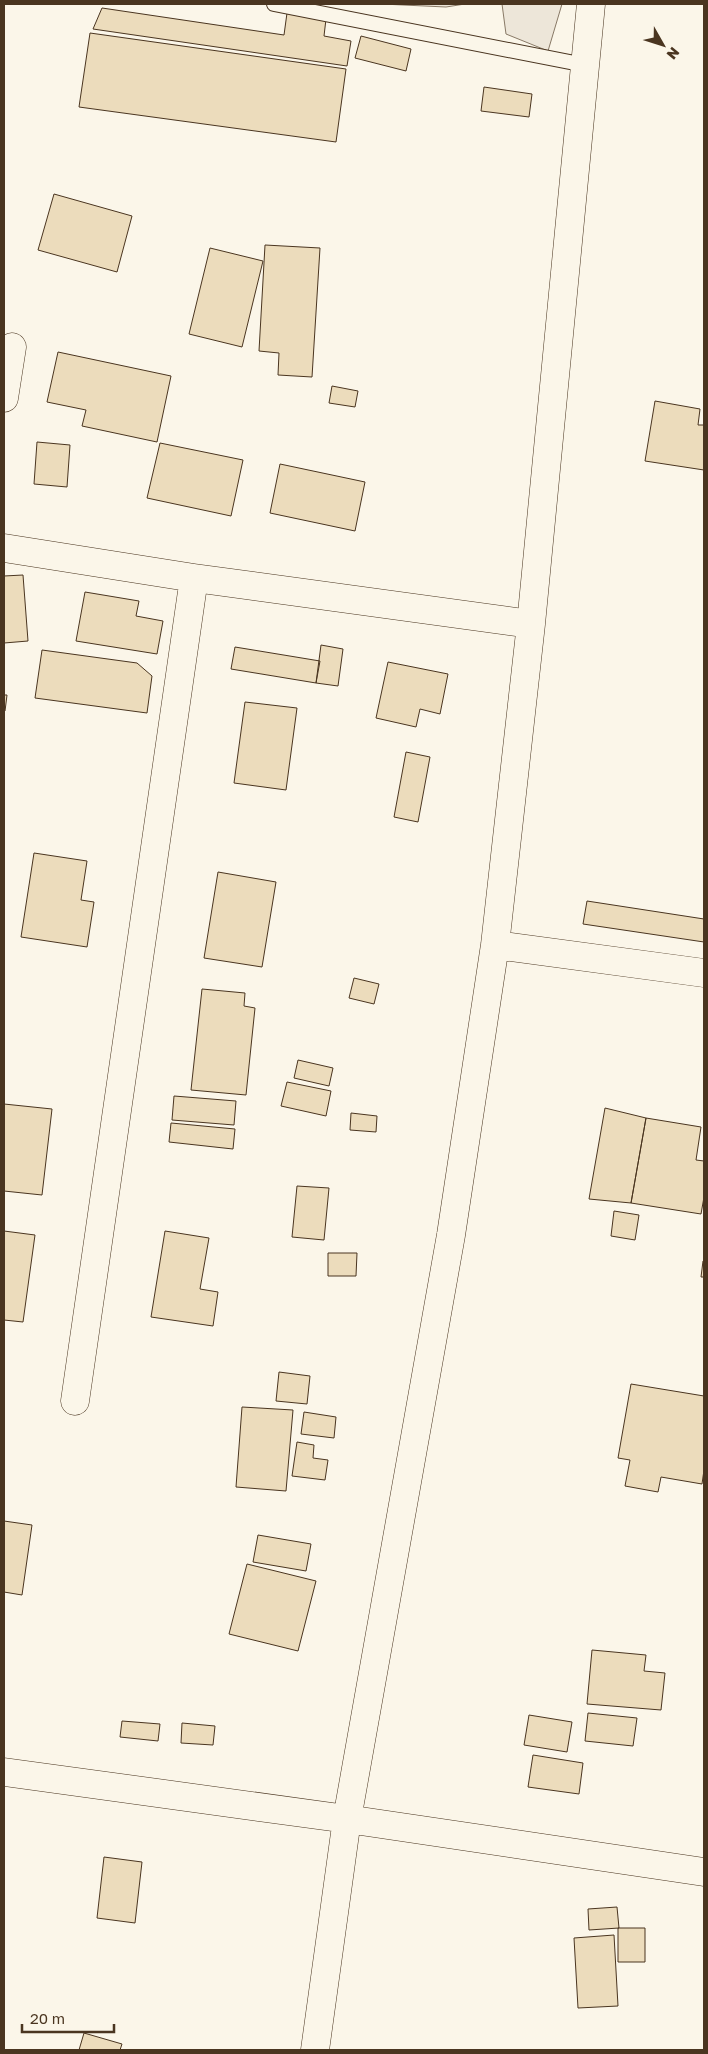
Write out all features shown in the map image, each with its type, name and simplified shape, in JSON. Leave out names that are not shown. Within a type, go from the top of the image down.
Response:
[{"type":"street","points":[[315,2050],[347,1819],[451,1235],[495,945],[531,624],[591,4]]},
{"type":"street","points":[[4,398],[12,347]]},
{"type":"street","points":[[4,548],[194,578],[531,624]]},
{"type":"street","points":[[75,1402],[194,578]]},
{"type":"street","points":[[495,945],[704,973]]},
{"type":"street","points":[[4,1772],[347,1819],[704,1872]]},
{"type":"lane","points":[[274,4],[585,65]]},
{"type":"shaded area","points":[[382,4],[465,4],[446,7]]},
{"type":"shaded area","points":[[502,4],[562,4],[548,51],[506,34]]},
{"type":"building","points":[[102,8],[284,35],[287,13],[326,19],[324,36],[351,41],[347,66],[93,29]]},
{"type":"building","points":[[90,33],[346,69],[336,142],[79,107]]},
{"type":"building","points":[[361,36],[411,49],[406,71],[355,58]]},
{"type":"building","points":[[484,87],[532,94],[529,117],[481,111]]},
{"type":"building","points":[[54,194],[132,216],[117,272],[38,250]]},
{"type":"building","points":[[265,245],[320,248],[312,377],[278,375],[279,353],[259,351]]},
{"type":"building","points":[[210,248],[263,261],[242,347],[189,334]]},
{"type":"building","points":[[58,352],[171,376],[157,442],[82,426],[86,410],[47,402]]},
{"type":"building","points":[[332,386],[358,391],[355,407],[329,403]]},
{"type":"building","points":[[655,401],[700,409],[698,425],[704,425],[704,470],[645,461]]},
{"type":"building","points":[[37,442],[70,445],[67,487],[34,484]]},
{"type":"building","points":[[160,443],[243,460],[231,516],[147,498]]},
{"type":"building","points":[[280,464],[365,482],[355,531],[270,513]]},
{"type":"building","points":[[23,575],[28,641],[4,643],[4,576]]},
{"type":"building","points":[[85,592],[139,601],[136,616],[163,621],[157,654],[76,641]]},
{"type":"building","points":[[321,645],[343,649],[338,686],[316,683]]},
{"type":"building","points":[[235,647],[320,661],[316,683],[231,669]]},
{"type":"building","points":[[42,650],[137,663],[152,676],[147,713],[35,698]]},
{"type":"building","points":[[388,662],[448,674],[440,714],[420,709],[416,727],[376,718]]},
{"type":"building","points":[[4,695],[7,695],[5,711],[4,711]]},
{"type":"building","points":[[245,702],[297,708],[286,790],[234,783]]},
{"type":"building","points":[[406,752],[430,757],[418,822],[394,817]]},
{"type":"building","points":[[34,853],[87,861],[81,900],[94,902],[87,947],[21,937]]},
{"type":"building","points":[[218,872],[276,882],[262,967],[204,958]]},
{"type":"building","points":[[587,901],[704,919],[704,942],[583,924]]},
{"type":"building","points":[[354,978],[379,984],[374,1004],[349,998]]},
{"type":"building","points":[[202,989],[245,993],[244,1006],[255,1008],[246,1095],[191,1090]]},
{"type":"building","points":[[298,1060],[333,1068],[329,1086],[294,1078]]},
{"type":"building","points":[[287,1082],[331,1091],[326,1116],[281,1106]]},
{"type":"building","points":[[174,1096],[236,1101],[234,1125],[172,1120]]},
{"type":"building","points":[[4,1104],[52,1109],[42,1195],[4,1191]]},
{"type":"building","points":[[605,1108],[646,1118],[631,1203],[589,1199]]},
{"type":"building","points":[[351,1113],[377,1116],[376,1132],[350,1130]]},
{"type":"building","points":[[646,1118],[701,1127],[696,1160],[704,1161],[704,1197],[701,1214],[631,1203]]},
{"type":"building","points":[[171,1123],[235,1129],[233,1149],[169,1142]]},
{"type":"building","points":[[297,1186],[329,1188],[324,1240],[292,1237]]},
{"type":"building","points":[[614,1211],[639,1215],[635,1240],[611,1236]]},
{"type":"building","points":[[4,1231],[35,1235],[23,1322],[4,1320]]},
{"type":"building","points":[[165,1231],[209,1238],[200,1289],[218,1292],[213,1326],[151,1317]]},
{"type":"building","points":[[328,1253],[357,1253],[356,1276],[328,1276]]},
{"type":"building","points":[[703,1261],[704,1277],[701,1277]]},
{"type":"building","points":[[279,1372],[310,1376],[307,1404],[276,1401]]},
{"type":"building","points":[[631,1384],[704,1396],[704,1470],[702,1484],[661,1477],[658,1492],[625,1486],[630,1460],[618,1458]]},
{"type":"building","points":[[242,1407],[293,1410],[286,1491],[236,1487]]},
{"type":"building","points":[[304,1412],[336,1417],[334,1438],[301,1434]]},
{"type":"building","points":[[297,1442],[314,1445],[313,1458],[328,1460],[325,1480],[292,1476]]},
{"type":"building","points":[[4,1521],[32,1525],[22,1595],[4,1592]]},
{"type":"building","points":[[258,1535],[311,1544],[306,1571],[253,1562]]},
{"type":"building","points":[[247,1564],[316,1581],[298,1651],[229,1634]]},
{"type":"building","points":[[592,1650],[646,1655],[644,1671],[665,1673],[661,1710],[587,1704]]},
{"type":"building","points":[[588,1713],[637,1718],[633,1746],[585,1741]]},
{"type":"building","points":[[529,1715],[572,1722],[567,1752],[524,1745]]},
{"type":"building","points":[[122,1721],[160,1724],[158,1741],[120,1737]]},
{"type":"building","points":[[182,1723],[215,1726],[213,1745],[181,1743]]},
{"type":"building","points":[[533,1755],[583,1763],[579,1794],[528,1787]]},
{"type":"building","points":[[104,1857],[142,1862],[135,1923],[97,1918]]},
{"type":"building","points":[[617,1907],[619,1928],[589,1930],[588,1909]]},
{"type":"building","points":[[618,1928],[645,1928],[645,1962],[618,1962]]},
{"type":"building","points":[[614,1935],[618,2006],[578,2008],[574,1938]]},
{"type":"building","points":[[84,2033],[122,2044],[120,2050],[79,2050]]}]
